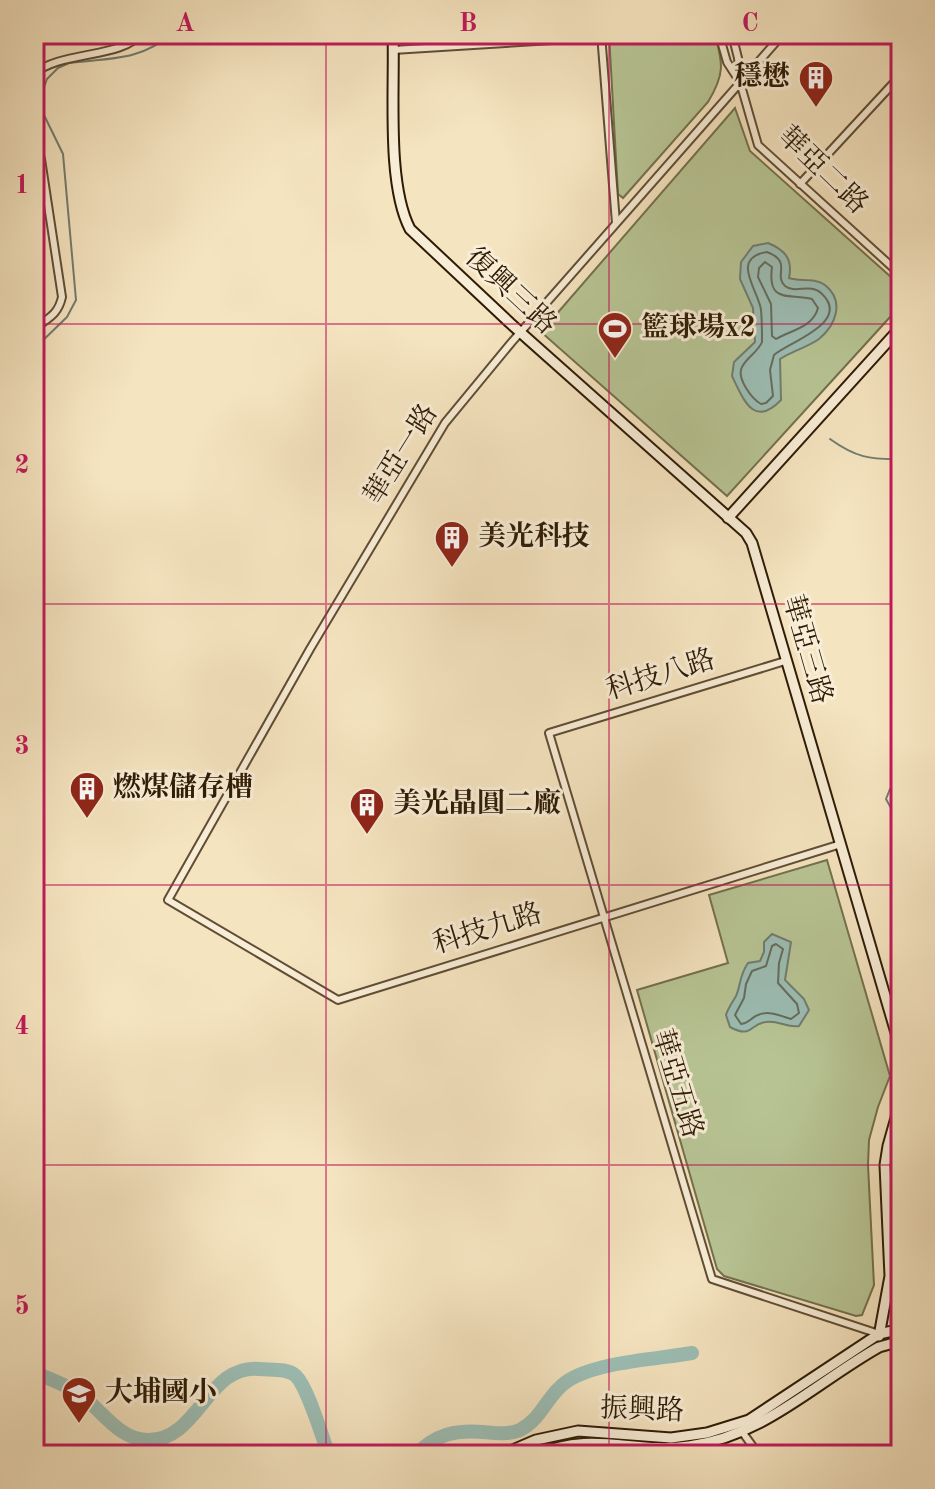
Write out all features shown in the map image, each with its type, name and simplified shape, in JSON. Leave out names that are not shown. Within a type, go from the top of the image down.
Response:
[{"type":"street","points":[[34,74],[42,66],[130,44],[140,34]]},
{"type":"street","name":"復興三路","points":[[393,34],[393,119],[399,194],[410,229],[728,518]]},
{"type":"street","name":"華亞二路","points":[[719,34],[727,62],[740,82]]},
{"type":"street","name":"華亞二路","points":[[732,34],[740,82],[758,145],[901,275]]},
{"type":"street","name":"華亞一路","points":[[168,900],[310,649],[445,423],[783,34]]},
{"type":"street","points":[[393,50],[601,36],[616,223]]},
{"type":"street","points":[[800,184],[901,75]]},
{"type":"street","points":[[34,140],[41,159],[62,297],[52,317],[34,329]]},
{"type":"street","points":[[728,518],[901,327]]},
{"type":"street","name":"華亞三路","points":[[728,518],[752,543],[901,1050]]},
{"type":"street","points":[[897,536],[901,546]]},
{"type":"street","name":"科技八路","points":[[549,733],[785,661]]},
{"type":"street","name":"華亞五路","points":[[549,733],[712,1279],[879,1334]]},
{"type":"street","name":"科技九路","points":[[168,900],[338,1000],[841,844]]},
{"type":"street","points":[[879,1347],[890,1276],[885,1165],[901,1100]]},
{"type":"street","name":"振興路","points":[[501,1455],[536,1440],[578,1431],[671,1438],[741,1428],[879,1334],[901,1329]]},
{"type":"street","name":"振興路","points":[[537,1455],[579,1442],[662,1448],[689,1446],[741,1428],[879,1347],[901,1341]]},
{"type":"street","points":[[741,1428],[759,1455]]},
{"type":"green space","points":[[609,34],[715,34],[721,61],[720,76],[708,102],[623,198],[618,194]]},
{"type":"green space","points":[[735,108],[750,151],[901,286],[901,305],[727,496],[541,332]]},
{"type":"green space","points":[[827,860],[890,1076],[869,1140],[874,1285],[862,1315],[856,1316],[724,1276],[717,1269],[637,990],[728,963],[709,895]]},
{"type":"water","points":[[768,243],[786,256],[790,266],[789,278],[816,281],[831,291],[836,313],[830,327],[819,339],[780,359],[781,400],[764,412],[751,408],[732,376],[734,362],[755,342],[753,308],[740,279],[741,262],[753,246]]},
{"type":"water","points":[[772,934],[791,942],[785,980],[804,999],[809,1010],[799,1026],[760,1023],[743,1032],[730,1027],[726,1015],[745,968],[748,963],[760,961],[764,942]]},
{"type":"waterway","points":[[34,349],[67,317],[76,300],[63,154],[44,115],[43,90],[47,79],[58,68],[69,63],[136,54],[171,34]]},
{"type":"waterway","points":[[830,439],[863,456],[901,459]]},
{"type":"waterway","points":[[901,783],[890,789],[886,799],[901,826]]},
{"type":"waterway","points":[[416,1455],[431,1442],[446,1435],[520,1430],[534,1420],[559,1387],[578,1375],[627,1362],[692,1353]]},
{"type":"waterway","points":[[34,1372],[78,1393],[128,1435],[148,1440],[165,1437],[180,1428],[215,1389],[242,1370],[289,1372],[301,1382],[329,1455]]},
{"type":"place","name":"穩懋","points":[[816,109]]},
{"type":"place","name":"籃球場x2","points":[[615,360]]},
{"type":"place","name":"美光科技","points":[[452,569]]},
{"type":"place","name":"燃煤儲存槽","points":[[87,820]]},
{"type":"place","name":"美光晶圓二廠","points":[[367,836]]},
{"type":"place","name":"大埔國小","points":[[79,1425]]}]
